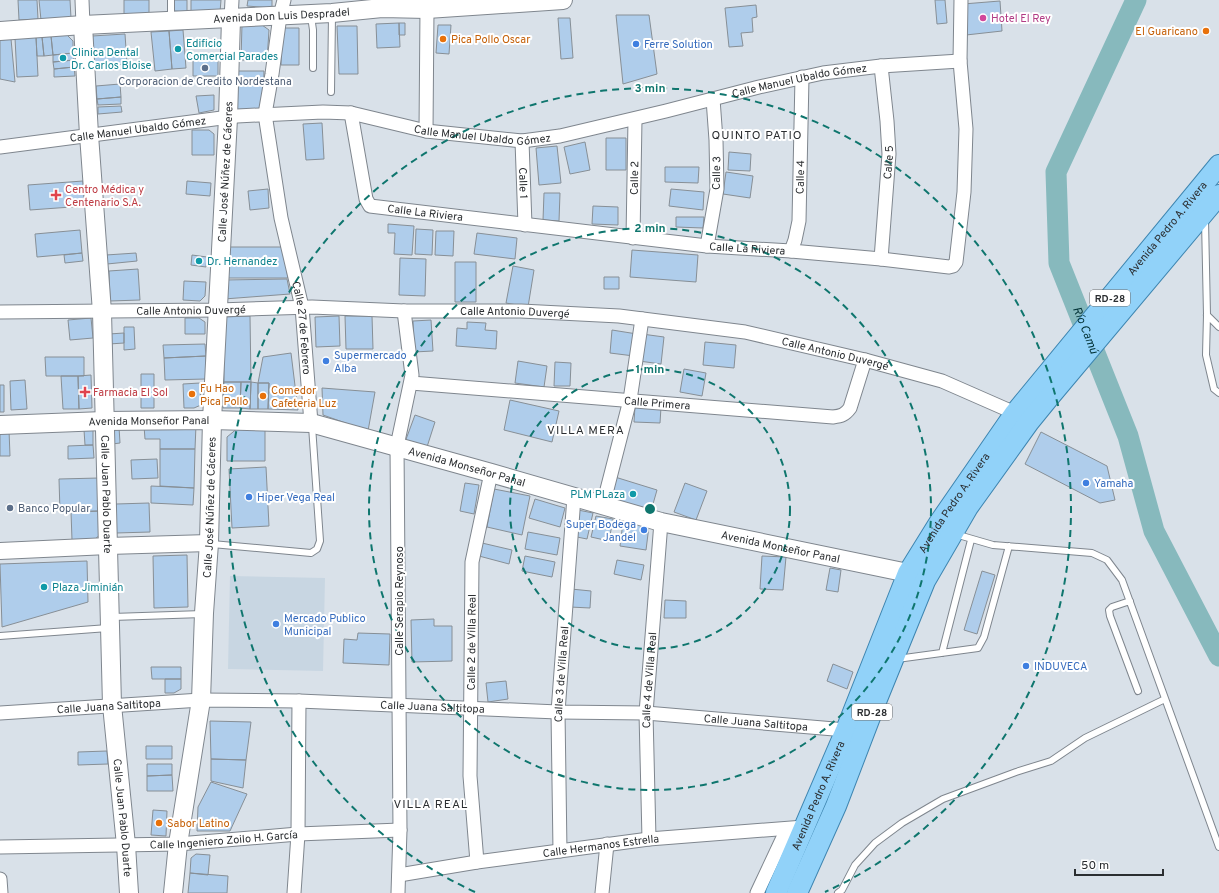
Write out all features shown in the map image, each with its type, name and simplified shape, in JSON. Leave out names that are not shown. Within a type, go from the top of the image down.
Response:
[{"type":"main road","name":"Avenida Don Luis Despradel","points":[[0,31],[83,25],[231,19],[282,8],[311,14],[332,14],[383,4],[563,0]]},
{"type":"main road","name":"Calle José Núñez de Cáceres","points":[[173,893],[178,844],[201,700],[204,614],[209,543],[212,420],[228,118],[231,19]]},
{"type":"main road","name":"Calle Juan Pablo Duarte","points":[[83,25],[89,135],[102,312],[112,705],[126,845],[129,893]]},
{"type":"main road","name":"Avenida Pedro A. Rivera","points":[[785,892],[836,806],[854,734],[917,577],[945,528],[1022,418],[1193,216],[1215,178]]},
{"type":"main road","name":"Avenida Pedro A. Rivera","points":[[1193,216],[1219,195]]},
{"type":"main road","name":"Avenida Monseñor Panal","points":[[0,425],[104,421],[212,420],[311,423],[398,446],[661,522],[917,577]]},
{"type":"main road","name":"Avenida Pedro A. Rivera","points":[[785,892],[795,828],[854,734],[893,659],[917,577]]},
{"type":"street","name":"Calle Juan Pablo Duarte","points":[[82,0],[83,25]]},
{"type":"street","name":"Calle José Núñez de Cáceres","points":[[231,19],[232,0]]},
{"type":"street","name":"Calle La Riviera","points":[[350,113],[366,200],[370,206],[707,246],[791,251],[949,267],[953,266],[956,262],[964,192],[966,129],[960,61],[962,0]]},
{"type":"street","points":[[426,132],[427,4]]},
{"type":"street","name":"Calle 27 de Febrero","points":[[282,8],[264,114],[281,218],[302,307],[311,423]]},
{"type":"street","name":"Calle Manuel Ubaldo Gómez","points":[[0,147],[264,114],[323,112],[350,113],[426,132],[522,141],[560,136],[823,73],[881,66],[960,61]]},
{"type":"street","name":"Calle 5","points":[[881,66],[887,121],[888,154],[881,259]]},
{"type":"street","name":"Calle 4","points":[[791,251],[799,221],[802,78]]},
{"type":"street","name":"Calle 3","points":[[707,246],[716,189],[714,99]]},
{"type":"street","name":"Calle 2","points":[[632,238],[635,119]]},
{"type":"street","name":"Calle 1","points":[[522,141],[525,225]]},
{"type":"street","name":"Calle Antonio Duvergé","points":[[0,312],[102,312],[302,307],[404,312],[521,311],[619,316],[745,332],[865,360],[942,381],[1022,418]]},
{"type":"street","name":"Calle Serapio Reynoso","points":[[398,893],[400,830],[398,446],[412,375],[404,312]]},
{"type":"street","points":[[604,506],[630,400],[642,319]]},
{"type":"street","name":"Calle Primera","points":[[411,383],[842,416],[847,413],[850,408],[865,360]]},
{"type":"street","name":"Calle 2 de Villa Real","points":[[477,862],[470,776],[472,562],[491,473]]},
{"type":"street","name":"Calle 3 de Villa Real","points":[[560,851],[558,712],[574,497]]},
{"type":"street","name":"Calle 4 de Villa Real","points":[[649,839],[646,713],[661,522]]},
{"type":"street","points":[[0,551],[209,543]]},
{"type":"street","name":"Calle Juana Saltitopa","points":[[0,713],[201,700],[299,700],[558,712],[646,713],[854,734]]},
{"type":"street","points":[[294,893],[298,834],[299,700]]},
{"type":"street","points":[[757,893],[795,828]]},
{"type":"street","name":"Calle Hermanos Estrella","points":[[399,875],[477,862],[649,839],[795,828]]},
{"type":"street","name":"Calle Ingeniero Zoilo H. García","points":[[0,846],[178,844],[298,834],[400,830]]},
{"type":"street","points":[[602,893],[607,844]]},
{"type":"street","points":[[0,878],[1,893]]},
{"type":"lane","points":[[171,0],[171,21]]},
{"type":"lane","points":[[311,14],[313,68]]},
{"type":"lane","points":[[331,92],[332,14]]},
{"type":"lane","points":[[1193,216],[1207,315],[1206,355],[1214,389],[1219,393]]},
{"type":"lane","points":[[1207,315],[1219,326]]},
{"type":"lane","name":"Calle 27 de Febrero","points":[[209,543],[311,553],[317,549],[320,541],[311,423]]},
{"type":"lane","points":[[945,528],[971,540],[993,545],[1092,553],[1107,560],[1122,580],[1219,847]]},
{"type":"lane","points":[[942,653],[971,540]]},
{"type":"lane","points":[[893,659],[978,648],[984,637],[1009,546]]},
{"type":"lane","points":[[1130,601],[1112,607],[1109,610],[1138,691]]},
{"type":"lane","points":[[0,636],[110,622],[204,614]]},
{"type":"lane","points":[[838,893],[842,890],[855,865],[875,843],[902,823],[943,799],[1016,772],[1051,761],[1085,738],[1165,699]]},
{"type":"shaded area","name":"Mercado Publico Municipal","points":[[230,576],[325,578],[323,671],[228,669]]},
{"type":"building","points":[[18,0],[37,0],[38,19],[19,20]]},
{"type":"building","points":[[39,0],[70,0],[71,18],[41,20]]},
{"type":"building","points":[[124,0],[149,0],[149,14],[124,14]]},
{"type":"building","points":[[173,0],[187,0],[187,12],[173,11]]},
{"type":"building","points":[[191,0],[221,0],[220,12],[191,11]]},
{"type":"building","points":[[248,0],[272,0],[272,8],[247,6]]},
{"type":"building","points":[[935,0],[945,0],[947,23],[937,24]]},
{"type":"building","name":"Hotel El Rey","points":[[1000,1],[1002,31],[966,35],[963,4]]},
{"type":"building","points":[[756,5],[757,17],[752,18],[753,32],[741,33],[743,46],[729,47],[725,8]]},
{"type":"building","name":"Ferre Solution","points":[[616,15],[649,15],[657,74],[623,84]]},
{"type":"building","points":[[558,18],[570,18],[573,58],[561,59]]},
{"type":"building","points":[[399,23],[405,23],[405,35],[399,35]]},
{"type":"building","points":[[399,23],[400,47],[377,48],[376,24]]},
{"type":"building","points":[[242,24],[262,25],[269,30],[267,61],[241,60]]},
{"type":"building","name":"Pica Pollo Oscar","points":[[438,25],[451,25],[449,54],[436,53]]},
{"type":"building","points":[[337,26],[357,26],[358,74],[339,74]]},
{"type":"building","points":[[282,28],[299,28],[299,65],[281,65]]},
{"type":"building","name":"Edificio Comercial Parades","points":[[183,30],[186,68],[172,69],[169,31]]},
{"type":"building","points":[[169,31],[172,69],[155,71],[151,32]]},
{"type":"building","points":[[125,34],[127,64],[94,66],[92,36]]},
{"type":"building","points":[[67,35],[73,41],[73,53],[53,55],[51,36]]},
{"type":"building","points":[[51,36],[53,55],[44,56],[42,37]]},
{"type":"building","points":[[36,37],[42,37],[44,56],[37,56]]},
{"type":"building","points":[[36,37],[38,76],[17,77],[15,38]]},
{"type":"building","points":[[11,39],[15,82],[0,79],[0,40]]},
{"type":"building","name":"Clinica Dental Dr. Carlos Bloise","points":[[73,53],[74,60],[53,62],[53,55]]},
{"type":"building","points":[[74,60],[74,67],[54,69],[53,62]]},
{"type":"building","name":"Corporacion de Credito Nordestana","points":[[193,60],[218,60],[218,76],[193,76]]},
{"type":"building","points":[[74,67],[75,76],[54,77],[54,69]]},
{"type":"building","points":[[235,71],[264,71],[263,112],[234,111]]},
{"type":"building","points":[[120,84],[121,97],[97,99],[96,86]]},
{"type":"building","points":[[214,95],[214,110],[199,113],[196,96]]},
{"type":"building","points":[[121,97],[121,104],[98,105],[97,99]]},
{"type":"building","points":[[121,106],[122,112],[98,114],[98,107]]},
{"type":"building","points":[[322,123],[324,159],[306,160],[303,124]]},
{"type":"building","points":[[192,130],[209,130],[214,134],[214,155],[192,155]]},
{"type":"building","points":[[606,138],[626,138],[626,170],[606,170]]},
{"type":"building","points":[[585,142],[590,170],[570,174],[564,147]]},
{"type":"building","points":[[557,146],[561,183],[539,185],[536,148]]},
{"type":"building","points":[[729,152],[751,154],[750,171],[728,170]]},
{"type":"building","points":[[665,167],[699,167],[698,183],[665,182]]},
{"type":"building","points":[[726,172],[753,176],[750,198],[723,194]]},
{"type":"building","name":"Centro Médica y Centenario S.A.","points":[[83,181],[85,206],[30,210],[28,185]]},
{"type":"building","points":[[187,181],[211,183],[210,196],[186,194]]},
{"type":"building","points":[[268,189],[269,208],[250,210],[248,191]]},
{"type":"building","points":[[671,189],[704,192],[703,210],[669,206]]},
{"type":"building","points":[[544,193],[560,193],[559,221],[543,220]]},
{"type":"building","points":[[593,206],[618,207],[618,225],[592,224]]},
{"type":"building","points":[[676,217],[704,217],[703,228],[676,227]]},
{"type":"building","points":[[388,224],[414,226],[412,255],[394,254],[395,233],[388,233]]},
{"type":"building","points":[[416,229],[433,230],[432,255],[415,254]]},
{"type":"building","points":[[80,230],[82,253],[37,257],[35,234]]},
{"type":"building","points":[[436,231],[454,231],[453,256],[435,255]]},
{"type":"building","points":[[477,233],[517,238],[515,259],[474,254]]},
{"type":"building","points":[[227,247],[283,247],[288,278],[227,278]]},
{"type":"building","points":[[632,250],[698,255],[696,282],[630,277]]},
{"type":"building","points":[[82,253],[83,261],[65,263],[64,255]]},
{"type":"building","points":[[136,253],[137,261],[107,264],[106,255]]},
{"type":"building","name":"Dr. Hernandez","points":[[192,255],[207,257],[206,267],[191,265]]},
{"type":"building","points":[[400,258],[426,259],[425,296],[399,295]]},
{"type":"building","points":[[455,262],[476,262],[476,302],[455,302]]},
{"type":"building","points":[[513,266],[534,270],[528,307],[506,303]]},
{"type":"building","points":[[138,269],[140,300],[110,301],[109,271]]},
{"type":"building","points":[[604,277],[619,277],[619,289],[604,289]]},
{"type":"building","points":[[287,279],[290,294],[224,299],[224,280]]},
{"type":"building","points":[[184,281],[206,282],[205,296],[200,301],[183,300]]},
{"type":"building","points":[[250,316],[251,382],[224,382],[223,317]]},
{"type":"building","points":[[339,316],[340,346],[316,347],[315,317]]},
{"type":"building","points":[[345,316],[372,316],[373,349],[346,349]]},
{"type":"building","points":[[91,318],[93,338],[70,340],[68,320]]},
{"type":"building","points":[[185,318],[199,318],[205,322],[205,334],[185,334]]},
{"type":"building","points":[[431,320],[433,351],[414,352],[413,321]]},
{"type":"building","points":[[467,322],[486,323],[485,330],[497,331],[496,349],[456,346],[457,328],[467,329]]},
{"type":"building","points":[[124,327],[134,327],[135,349],[124,350]]},
{"type":"building","points":[[612,330],[637,334],[634,356],[610,353]]},
{"type":"building","points":[[124,333],[124,343],[109,344],[109,334]]},
{"type":"building","points":[[642,334],[664,337],[661,364],[639,361]]},
{"type":"building","points":[[705,342],[736,345],[734,368],[703,365]]},
{"type":"building","points":[[205,344],[206,356],[164,358],[163,345]]},
{"type":"building","points":[[291,353],[298,410],[268,409],[269,383],[258,383],[263,357]]},
{"type":"building","points":[[206,356],[206,379],[165,380],[164,358]]},
{"type":"building","points":[[45,357],[84,357],[84,376],[46,376]]},
{"type":"building","points":[[518,361],[547,366],[544,387],[515,383]]},
{"type":"building","points":[[555,362],[571,363],[570,386],[554,386]]},
{"type":"building","points":[[684,369],[706,373],[702,396],[680,392]]},
{"type":"building","points":[[141,374],[154,374],[154,408],[141,408]]},
{"type":"building","name":"Farmacia El Sol","points":[[91,375],[92,408],[79,409],[78,376]]},
{"type":"building","points":[[61,376],[78,376],[79,409],[63,409]]},
{"type":"building","points":[[25,380],[27,409],[11,410],[10,381]]},
{"type":"building","points":[[224,382],[241,382],[240,408],[223,408]]},
{"type":"building","points":[[241,382],[251,382],[250,409],[240,408]]},
{"type":"building","points":[[251,382],[258,383],[258,409],[250,409]]},
{"type":"building","name":"Fu Hao Pica Pollo","points":[[200,383],[201,405],[194,408],[184,408],[183,384]]},
{"type":"building","name":"Comedor Cafeteria Luz","points":[[258,383],[269,383],[268,409],[258,409]]},
{"type":"building","points":[[0,385],[4,385],[4,412],[0,412]]},
{"type":"building","points":[[322,388],[375,392],[368,431],[323,415]]},
{"type":"building","points":[[510,400],[559,411],[552,442],[504,430]]},
{"type":"building","points":[[635,406],[661,407],[660,423],[634,422]]},
{"type":"building","points":[[415,415],[435,422],[426,450],[405,442]]},
{"type":"building","points":[[196,425],[195,449],[160,449],[160,439],[145,439],[144,426]]},
{"type":"building","points":[[119,427],[120,443],[112,444],[111,428]]},
{"type":"building","points":[[239,427],[265,427],[265,461],[227,461],[227,437]]},
{"type":"building","points":[[0,430],[9,430],[10,456],[0,456]]},
{"type":"building","points":[[84,430],[93,430],[93,445],[85,445]]},
{"type":"building","name":"Yamaha","points":[[1041,432],[1107,466],[1115,500],[1100,503],[1025,464]]},
{"type":"building","points":[[93,445],[94,458],[68,459],[68,446]]},
{"type":"building","points":[[160,449],[195,449],[194,488],[160,486]]},
{"type":"building","points":[[157,459],[158,478],[132,479],[131,460]]},
{"type":"building","name":"Hiper Vega Real","points":[[266,467],[269,526],[232,528],[229,469]]},
{"type":"building","name":"PLM PLaza","points":[[615,477],[657,490],[651,511],[609,498]]},
{"type":"building","points":[[99,478],[100,511],[60,512],[59,479]]},
{"type":"building","points":[[465,483],[479,485],[474,514],[460,511]]},
{"type":"building","points":[[685,483],[707,491],[696,520],[674,512]]},
{"type":"building","points":[[151,486],[194,488],[193,505],[151,503]]},
{"type":"building","points":[[494,489],[530,496],[522,535],[487,527]]},
{"type":"building","points":[[535,499],[565,508],[560,527],[529,518]]},
{"type":"building","points":[[149,503],[150,532],[116,533],[116,504]]},
{"type":"building","points":[[578,510],[593,513],[587,539],[572,536]]},
{"type":"building","points":[[100,511],[101,534],[95,539],[72,540],[71,512]]},
{"type":"building","points":[[596,516],[613,519],[609,541],[591,537]]},
{"type":"building","points":[[623,522],[649,526],[646,550],[620,546]]},
{"type":"building","points":[[528,532],[560,538],[557,555],[525,549]]},
{"type":"building","points":[[482,543],[512,550],[509,564],[479,556]]},
{"type":"building","points":[[187,555],[188,607],[154,608],[153,556]]},
{"type":"building","points":[[525,556],[555,562],[552,577],[522,571]]},
{"type":"building","points":[[762,556],[786,557],[783,590],[760,589]]},
{"type":"building","points":[[617,560],[644,565],[641,580],[614,574]]},
{"type":"building","name":"Plaza Jiminián","points":[[87,561],[88,602],[2,627],[0,564]]},
{"type":"building","points":[[830,568],[841,570],[838,592],[826,590]]},
{"type":"building","points":[[982,571],[995,575],[977,634],[964,630]]},
{"type":"building","points":[[571,589],[591,591],[590,608],[570,607]]},
{"type":"building","points":[[665,600],[686,601],[686,618],[664,618]]},
{"type":"building","points":[[434,619],[434,626],[452,626],[452,661],[412,662],[411,620]]},
{"type":"building","points":[[358,633],[390,634],[389,665],[343,663],[344,639],[357,640]]},
{"type":"building","points":[[833,664],[853,672],[847,689],[827,681]]},
{"type":"building","points":[[151,667],[181,667],[181,679],[152,679]]},
{"type":"building","points":[[165,679],[181,679],[181,689],[174,693],[165,693]]},
{"type":"building","points":[[506,681],[508,699],[488,702],[486,683]]},
{"type":"building","points":[[210,721],[251,722],[246,760],[211,759]]},
{"type":"building","points":[[146,746],[172,746],[172,759],[146,759]]},
{"type":"building","points":[[107,751],[108,764],[78,765],[78,752]]},
{"type":"building","points":[[211,759],[246,760],[243,788],[211,781]]},
{"type":"building","points":[[147,764],[172,764],[172,775],[147,776]]},
{"type":"building","points":[[172,775],[173,791],[147,791],[147,776]]},
{"type":"building","points":[[211,782],[247,794],[230,831],[197,831],[198,807]]},
{"type":"building","name":"Sabor Latino","points":[[153,810],[167,811],[166,836],[151,835]]},
{"type":"building","points":[[196,854],[210,855],[208,875],[190,873],[191,858]]},
{"type":"building","points":[[190,873],[228,876],[227,893],[188,893]]},
{"type":"waterway","name":"Río Camú","points":[[1136,0],[1056,172],[1059,263],[1128,436],[1154,531],[1219,656]]},
{"type":"place","name":"Hotel El Rey","points":[[983,18]]},
{"type":"place","name":"El Guaricano","points":[[1206,31]]},
{"type":"place","name":"Pica Pollo Oscar","points":[[443,39]]},
{"type":"place","name":"Ferre Solution","points":[[636,44]]},
{"type":"place","name":"Edificio Comercial Parades","points":[[178,49]]},
{"type":"place","name":"Clinica Dental Dr. Carlos Bloise","points":[[63,58]]},
{"type":"place","name":"Corporacion de Credito Nordestana","points":[[205,68]]},
{"type":"place","name":"Centro Médica y Centenario S.A.","points":[[56,195]]},
{"type":"place","name":"Dr. Hernandez","points":[[199,261]]},
{"type":"place","name":"Supermercado Alba","points":[[326,361]]},
{"type":"place","name":"Farmacia El Sol","points":[[85,392]]},
{"type":"place","name":"Fu Hao Pica Pollo","points":[[192,394]]},
{"type":"place","name":"Comedor Cafeteria Luz","points":[[263,396]]},
{"type":"place","name":"Yamaha","points":[[1086,483]]},
{"type":"place","name":"PLM PLaza","points":[[633,494]]},
{"type":"place","name":"Hiper Vega Real","points":[[249,497]]},
{"type":"place","name":"Banco Popular","points":[[10,508]]},
{"type":"place","name":"Super Bodega Jandel","points":[[644,530]]},
{"type":"place","name":"Plaza Jiminián","points":[[44,587]]},
{"type":"place","name":"Mercado Publico Municipal","points":[[276,624]]},
{"type":"place","name":"INDUVECA","points":[[1026,666]]},
{"type":"place","name":"Sabor Latino","points":[[159,823]]},
{"type":"district","name":"QUINTO PATIO","points":[[757,135]]},
{"type":"district","name":"VILLA MERA","points":[[586,430]]},
{"type":"district","name":"VILLA REAL","points":[[431,804]]}]
